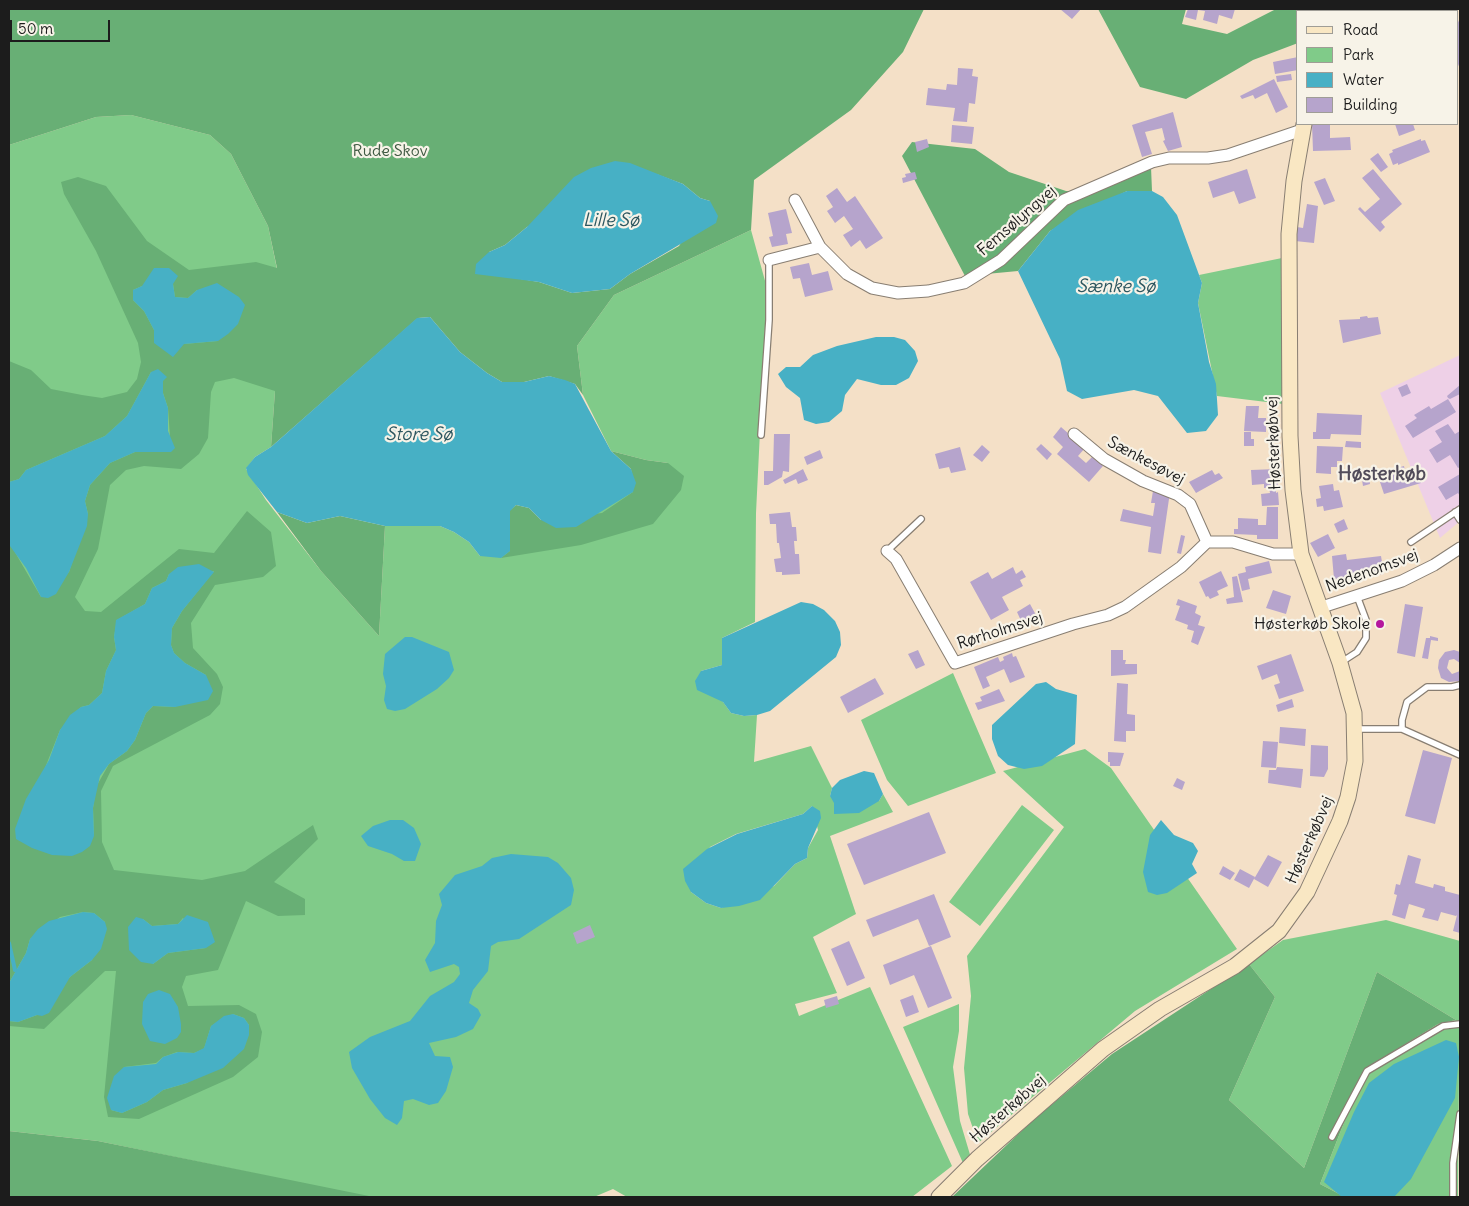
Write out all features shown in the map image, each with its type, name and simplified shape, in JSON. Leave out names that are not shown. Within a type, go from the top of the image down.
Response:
[{"type":"street","name":"Femsølyngvej","points":[[795,200],[820,247],[847,274],[872,288],[898,294],[964,283],[1001,260],[1064,200],[1152,162],[1170,158],[1208,158],[1228,155],[1303,127]]},
{"type":"street","name":"Høsterkøbvej","points":[[939,1197],[977,1159],[1103,1049],[1160,1009],[1236,966],[1279,931],[1307,892],[1340,821],[1353,779],[1356,729],[1351,698],[1340,663],[1301,554],[1293,490],[1290,436],[1289,234],[1303,127]]},
{"type":"street","points":[[769,260],[820,247]]},
{"type":"street","name":"Sænkesøvej","points":[[1074,434],[1104,459],[1143,481],[1178,495],[1190,504],[1207,542]]},
{"type":"street","points":[[1207,542],[1233,542],[1273,554],[1301,554]]},
{"type":"street","name":"Rørholmsvej","points":[[887,551],[896,558],[955,664],[1116,611],[1181,567],[1207,542]]},
{"type":"street","name":"Nedenomsvej","points":[[1319,608],[1402,581],[1434,565],[1460,548]]},
{"type":"lane","points":[[761,436],[769,320],[769,260]]},
{"type":"lane","points":[[1410,542],[1458,511],[1460,520]]},
{"type":"lane","name":"Rørholmsvej","points":[[887,551],[922,519]]},
{"type":"lane","points":[[1340,663],[1357,652],[1366,638],[1366,620],[1358,596]]},
{"type":"lane","points":[[1402,729],[1402,720],[1407,702],[1427,687],[1452,687],[1460,685]]},
{"type":"lane","points":[[1356,729],[1402,729],[1460,755]]},
{"type":"lane","points":[[1332,1137],[1367,1071],[1443,1026],[1460,1024]]},
{"type":"lane","points":[[1453,1197],[1453,1163],[1460,1114]]},
{"type":"shaded area","points":[[1460,355],[1460,521],[1440,538],[1380,393]]},
{"type":"green space","name":"Rude Skov","points":[[9,9],[924,9],[903,52],[851,110],[754,180],[751,230],[614,295],[577,346],[583,395],[575,384],[549,376],[524,382],[502,382],[460,352],[430,317],[418,318],[271,447],[275,391],[234,378],[215,382],[211,392],[208,438],[199,454],[181,469],[144,466],[126,470],[110,485],[98,549],[75,597],[85,611],[101,612],[179,549],[214,553],[247,511],[271,532],[276,566],[263,577],[215,585],[191,623],[193,648],[217,674],[223,687],[220,704],[210,715],[113,766],[101,791],[102,842],[114,870],[202,880],[245,871],[313,825],[318,839],[274,882],[305,899],[305,915],[278,916],[246,901],[218,970],[186,976],[182,987],[188,1006],[239,1005],[256,1014],[262,1032],[258,1057],[233,1077],[139,1119],[108,1117],[104,1097],[116,971],[105,971],[44,1029],[9,1026],[9,1021],[18,1022],[37,1015],[70,977],[92,960],[105,922],[94,913],[83,912],[60,917],[30,939],[26,953],[9,983],[9,542],[41,597],[69,572],[88,514],[85,501],[90,485],[110,463],[135,452],[171,452],[168,408],[163,393],[163,381],[151,372],[127,416],[105,436],[26,470],[19,479],[9,482],[9,361],[31,370],[51,389],[102,398],[127,392],[137,379],[141,362],[138,343],[96,251],[64,194],[61,182],[78,177],[106,186],[147,241],[189,270],[256,262],[277,268],[268,226],[231,154],[210,135],[131,115],[96,117],[9,145]],"holes":[[[656,174],[683,184],[700,198],[710,201],[679,246],[630,274],[610,289],[572,293],[539,282],[521,279],[489,252],[505,245],[527,227]],[[173,284],[175,297],[188,298],[197,290],[218,341],[184,344],[154,343],[154,330],[144,311],[133,300],[133,290],[142,286]],[[214,571],[182,611],[172,628],[171,645],[174,653],[185,663],[206,675],[175,707],[153,706],[146,713],[135,740],[127,751],[109,764],[96,787],[93,808],[94,835],[43,773],[60,730],[81,707],[89,705],[102,693],[106,671],[116,650],[114,637],[117,620],[145,604],[152,588],[166,581],[169,574]],[[183,918],[206,948],[168,953],[153,964],[143,919],[152,926],[178,924]],[[233,1014],[244,1018],[249,1025],[187,1083],[163,1090],[147,1102],[122,1113],[111,1110],[124,1067],[156,1063],[163,1057],[177,1052],[194,1053],[204,1049],[211,1026]]]},
{"type":"green space","points":[[1098,9],[1186,9],[1182,24],[1227,34],[1276,9],[1314,9],[1296,10],[1296,44],[1253,60],[1186,99],[1140,87]]},
{"type":"green space","points":[[131,115],[210,135],[231,154],[268,226],[277,269],[275,391],[271,447],[255,457],[246,469],[266,500],[321,571],[379,636],[385,526],[440,526],[454,532],[469,542],[480,556],[668,463],[646,460],[611,451],[583,395],[577,346],[614,295],[751,230],[767,288],[756,513],[755,622],[722,638],[722,665],[701,671],[731,713],[744,716],[757,715],[754,762],[811,746],[832,788],[830,796],[879,801],[883,794],[893,812],[830,836],[856,914],[813,937],[837,993],[795,1004],[799,1016],[870,987],[952,1166],[912,1197],[627,1197],[613,1189],[594,1197],[368,1197],[98,1141],[9,1131],[9,145],[96,117]],"holes":[[[812,806],[818,830],[808,848],[807,858],[795,864],[774,886],[721,908],[706,903],[691,892],[710,847],[736,834],[803,814]]]},
{"type":"green space","points":[[912,142],[975,149],[1009,172],[1066,191],[1095,191],[1151,167],[1152,191],[1127,191],[1050,231],[1018,271],[965,276],[902,156]]},
{"type":"green space","points":[[1282,258],[1283,404],[1217,396],[1198,303],[1202,283],[1199,275]]},
{"type":"green space","points":[[611,451],[646,460],[668,463],[684,476],[681,490],[653,524],[581,545],[501,558],[510,551],[509,511],[516,505],[529,508],[541,520],[602,513],[633,492],[631,469]]},
{"type":"green space","points":[[277,512],[307,523],[340,516],[385,526],[379,636],[321,571]]},
{"type":"green space","points":[[953,673],[996,773],[908,806],[887,780],[861,720]]},
{"type":"green space","points":[[1085,749],[1111,768],[1237,949],[1135,1011],[978,1143],[968,1114],[964,1068],[971,996],[967,956],[1064,827],[1003,771]]},
{"type":"green space","points":[[1022,805],[1054,830],[980,926],[949,902]]},
{"type":"green space","points":[[1386,920],[1460,941],[1458,1197],[1345,1197],[1320,1184],[1365,1069],[1438,1024],[1456,1020],[1377,972],[1304,1168],[1229,1100],[1275,997],[1249,964],[1283,940]]},
{"type":"green space","points":[[1249,964],[1275,997],[1229,1100],[1304,1168],[1377,972],[1456,1020],[1438,1024],[1365,1069],[1320,1184],[1345,1197],[952,1197],[1031,1122],[1112,1054]]},
{"type":"green space","points":[[959,1004],[959,1031],[953,1067],[960,1121],[971,1158],[963,1163],[903,1027]]},
{"type":"green space","points":[[9,1131],[98,1141],[369,1196],[9,1197]]},
{"type":"water","name":"Lille Sø","points":[[615,161],[630,163],[683,184],[700,198],[710,201],[718,216],[716,223],[630,274],[610,289],[572,293],[539,282],[475,274],[476,264],[489,252],[505,245],[527,227],[574,177],[591,168]]},
{"type":"water","name":"Sænke Sø","points":[[1127,191],[1152,191],[1163,197],[1177,215],[1202,283],[1198,303],[1209,362],[1216,384],[1218,415],[1206,431],[1187,433],[1158,396],[1134,390],[1082,399],[1067,391],[1060,359],[1018,271],[1050,231],[1078,210]]},
{"type":"water","points":[[154,268],[169,268],[178,276],[173,284],[175,297],[188,298],[197,290],[217,283],[239,297],[245,305],[238,324],[218,341],[184,344],[173,357],[154,343],[154,330],[144,311],[133,300],[133,290],[142,286]]},
{"type":"water","name":"Store Sø","points":[[430,317],[460,352],[502,382],[524,382],[549,376],[575,384],[611,451],[631,469],[636,483],[633,492],[576,527],[556,528],[541,520],[529,508],[516,505],[510,511],[510,551],[501,558],[480,556],[469,542],[454,532],[440,526],[385,526],[340,516],[307,523],[277,512],[248,475],[246,468],[255,457],[271,447],[417,318]]},
{"type":"water","points":[[876,337],[894,337],[905,340],[915,351],[918,361],[909,378],[896,385],[881,385],[857,379],[845,395],[842,411],[829,422],[816,424],[804,420],[800,398],[786,387],[778,374],[786,367],[800,367],[813,355],[837,346]]},
{"type":"water","points":[[158,369],[167,377],[163,381],[163,393],[168,408],[168,431],[175,448],[171,452],[135,452],[110,463],[90,485],[85,501],[88,514],[87,526],[69,572],[56,594],[48,598],[41,597],[26,568],[10,546],[9,482],[19,479],[26,470],[105,436],[127,416],[151,372]]},
{"type":"water","points":[[199,564],[214,572],[182,611],[172,628],[171,645],[174,653],[185,663],[206,675],[213,691],[208,700],[175,707],[153,706],[146,713],[135,740],[127,751],[109,764],[100,776],[93,808],[94,836],[90,846],[82,852],[72,856],[52,855],[32,848],[16,839],[15,829],[26,799],[49,760],[60,730],[70,715],[81,707],[89,705],[102,693],[106,671],[116,650],[114,637],[116,620],[145,604],[152,588],[166,581],[169,574],[178,567]]},
{"type":"water","points":[[801,602],[813,604],[824,610],[835,621],[840,632],[841,645],[836,657],[770,711],[757,715],[744,716],[731,713],[723,702],[697,690],[695,681],[701,671],[722,665],[722,638]]},
{"type":"water","points":[[405,637],[412,637],[449,652],[454,670],[449,678],[437,689],[405,709],[395,711],[387,709],[384,700],[386,686],[383,674],[385,654]]},
{"type":"water","points":[[1046,682],[1056,689],[1077,695],[1075,744],[1042,766],[1024,769],[1008,765],[998,756],[992,739],[992,725],[1036,684]]},
{"type":"water","points":[[864,771],[874,773],[883,794],[879,801],[859,813],[834,814],[834,803],[830,796],[832,788],[840,780]]},
{"type":"water","points":[[812,806],[820,811],[821,818],[808,848],[807,858],[795,864],[760,900],[739,906],[721,908],[706,903],[691,892],[685,881],[683,869],[707,849],[737,834],[803,814]]},
{"type":"water","points":[[390,820],[403,820],[414,828],[421,844],[415,861],[404,861],[392,854],[368,846],[361,836],[373,826]]},
{"type":"water","points":[[1161,820],[1174,835],[1193,843],[1198,851],[1192,864],[1197,873],[1167,893],[1157,895],[1148,892],[1143,872],[1150,835]]},
{"type":"water","points":[[511,854],[548,857],[558,863],[571,878],[574,890],[571,905],[519,939],[498,942],[491,946],[488,971],[473,990],[469,1003],[478,1009],[481,1015],[473,1029],[456,1037],[429,1043],[435,1056],[450,1057],[453,1067],[446,1091],[438,1103],[429,1105],[413,1099],[404,1101],[402,1118],[397,1125],[385,1118],[370,1099],[352,1068],[349,1052],[370,1037],[410,1021],[430,996],[454,982],[460,974],[459,967],[454,964],[430,972],[425,960],[435,943],[436,921],[442,905],[439,894],[455,875],[482,866],[492,858]]},
{"type":"water","points":[[83,912],[94,913],[105,922],[107,929],[101,949],[92,960],[70,977],[49,1013],[18,1022],[9,1021],[9,983],[26,953],[30,939],[38,929],[49,921]]},
{"type":"water","points":[[187,915],[208,922],[215,942],[206,948],[168,953],[153,964],[141,962],[129,950],[128,927],[136,917],[143,919],[152,926],[178,924]]},
{"type":"water","points":[[159,990],[170,994],[178,1007],[181,1024],[181,1032],[177,1038],[165,1044],[150,1041],[142,1024],[143,1002],[148,994]]},
{"type":"water","points":[[233,1014],[244,1018],[249,1025],[249,1035],[244,1049],[223,1068],[187,1083],[163,1090],[147,1102],[122,1113],[111,1110],[107,1098],[114,1076],[124,1067],[156,1064],[163,1057],[178,1052],[194,1053],[204,1048],[211,1026],[224,1016]]},
{"type":"water","points":[[1446,1040],[1456,1043],[1459,1057],[1455,1098],[1411,1179],[1394,1197],[1342,1197],[1324,1182],[1354,1112],[1369,1083],[1394,1064]]},
{"type":"building","points":[[1060,9],[1081,9],[1072,19]]},
{"type":"building","points":[[1188,9],[1235,9],[1232,19],[1219,15],[1217,24],[1203,20],[1205,11],[1198,10],[1196,20],[1185,17]]},
{"type":"building","points":[[1459,22],[1460,25],[1460,69],[1459,66]]},
{"type":"building","points":[[1296,57],[1296,70],[1275,74],[1273,62]]},
{"type":"building","points":[[958,68],[973,69],[972,76],[978,77],[975,104],[969,103],[967,122],[953,121],[955,108],[926,105],[928,88],[946,90],[947,84],[957,85]]},
{"type":"building","points":[[1291,74],[1292,80],[1277,82],[1276,76]]},
{"type":"building","points":[[1274,79],[1288,107],[1276,113],[1267,93],[1255,99],[1253,95],[1242,99],[1240,96]]},
{"type":"building","points":[[1173,112],[1182,147],[1168,151],[1163,141],[1165,140],[1162,128],[1145,132],[1152,154],[1142,157],[1132,125]]},
{"type":"building","points":[[952,125],[974,127],[972,144],[951,142]]},
{"type":"building","points":[[1312,125],[1330,125],[1330,138],[1350,137],[1351,150],[1313,151]]},
{"type":"building","points":[[1395,125],[1413,125],[1415,130],[1399,136]]},
{"type":"building","points":[[927,139],[929,147],[917,152],[915,142]]},
{"type":"building","points":[[1421,139],[1421,141],[1425,140],[1430,152],[1398,165],[1398,163],[1393,165],[1389,154],[1393,152],[1392,150]]},
{"type":"building","points":[[1378,153],[1388,167],[1381,172],[1370,159]]},
{"type":"building","points":[[1247,169],[1256,198],[1239,204],[1234,191],[1213,198],[1208,182]]},
{"type":"building","points":[[1373,169],[1402,204],[1381,222],[1385,227],[1380,232],[1358,209],[1360,207],[1365,212],[1380,199],[1362,178]]},
{"type":"building","points":[[915,172],[917,179],[903,183],[902,178],[906,177],[905,174]]},
{"type":"building","points":[[1325,178],[1335,201],[1324,205],[1314,182]]},
{"type":"building","points":[[837,188],[847,202],[855,196],[883,238],[866,249],[860,240],[851,247],[843,235],[853,229],[844,216],[835,223],[827,211],[833,207],[826,196]]},
{"type":"building","points":[[1307,204],[1318,206],[1314,243],[1295,241],[1297,227],[1303,228]]},
{"type":"building","points":[[786,209],[792,233],[786,234],[788,244],[772,247],[769,237],[773,236],[768,213]]},
{"type":"building","points":[[809,263],[812,275],[828,271],[833,290],[805,297],[800,278],[793,279],[790,267]]},
{"type":"building","points":[[1367,316],[1368,318],[1378,317],[1381,334],[1343,343],[1339,320],[1360,319],[1360,317]]},
{"type":"building","points":[[1407,384],[1411,393],[1402,397],[1398,388]]},
{"type":"building","points":[[1460,385],[1460,394],[1450,399],[1448,398],[1447,396]]},
{"type":"building","points":[[1448,399],[1456,412],[1413,438],[1405,426],[1417,418],[1414,415],[1429,406],[1431,409]]},
{"type":"building","points":[[1246,406],[1259,406],[1258,418],[1266,418],[1266,432],[1244,431]]},
{"type":"building","points":[[1317,413],[1362,415],[1361,435],[1331,434],[1330,439],[1313,439],[1313,432],[1316,432]]},
{"type":"building","points":[[1448,424],[1455,434],[1460,431],[1460,467],[1458,468],[1450,455],[1437,463],[1429,450],[1442,442],[1435,431]]},
{"type":"building","points":[[1061,427],[1085,448],[1078,456],[1086,463],[1092,457],[1103,466],[1089,482],[1057,454],[1063,447],[1053,437]]},
{"type":"building","points":[[1244,432],[1251,432],[1254,446],[1244,446]]},
{"type":"building","points":[[774,434],[790,434],[789,472],[783,471],[782,477],[768,485],[764,485],[764,471],[773,471]]},
{"type":"building","points":[[1346,441],[1361,442],[1361,448],[1345,447]]},
{"type":"building","points":[[1041,444],[1052,454],[1047,460],[1036,449]]},
{"type":"building","points":[[982,445],[990,452],[982,462],[973,455]]},
{"type":"building","points":[[1317,446],[1343,447],[1342,461],[1337,461],[1337,467],[1331,467],[1331,474],[1316,473]]},
{"type":"building","points":[[960,447],[966,470],[951,473],[949,467],[939,469],[935,454]]},
{"type":"building","points":[[820,450],[823,458],[807,465],[804,457]]},
{"type":"building","points":[[1404,466],[1405,471],[1416,468],[1421,483],[1384,494],[1379,479],[1389,476],[1387,471]]},
{"type":"building","points":[[803,469],[808,480],[798,484],[796,479],[785,484],[783,480]]},
{"type":"building","points":[[1277,469],[1278,487],[1276,487],[1276,493],[1278,492],[1279,505],[1262,506],[1261,494],[1270,493],[1269,488],[1264,488],[1264,484],[1252,485],[1251,470]]},
{"type":"building","points":[[1212,470],[1215,475],[1219,473],[1223,478],[1196,493],[1189,482]]},
{"type":"building","points":[[1368,473],[1370,484],[1363,486],[1361,474]]},
{"type":"building","points":[[1460,474],[1460,496],[1458,493],[1446,500],[1438,487]]},
{"type":"building","points":[[1333,484],[1334,491],[1339,490],[1343,507],[1324,511],[1323,506],[1317,507],[1316,499],[1321,498],[1319,486]]},
{"type":"building","points":[[1153,491],[1170,492],[1161,554],[1148,552],[1151,527],[1120,521],[1123,509],[1153,516],[1155,503],[1151,503]]},
{"type":"building","points":[[1267,507],[1278,507],[1278,539],[1257,539],[1257,535],[1234,534],[1234,529],[1238,529],[1238,518],[1258,519],[1258,525],[1266,525]]},
{"type":"building","points":[[790,512],[792,527],[796,527],[797,541],[794,541],[795,554],[799,554],[800,574],[782,575],[782,572],[776,572],[774,559],[781,558],[779,543],[777,543],[776,524],[770,524],[769,514]]},
{"type":"building","points":[[1344,519],[1348,529],[1338,533],[1334,524]]},
{"type":"building","points":[[1328,534],[1335,548],[1318,557],[1310,543]]},
{"type":"building","points":[[1181,535],[1185,536],[1181,554],[1177,553]]},
{"type":"building","points":[[1346,554],[1347,560],[1381,556],[1384,574],[1334,579],[1332,556]]},
{"type":"building","points":[[1269,561],[1272,573],[1248,579],[1250,589],[1242,591],[1238,574],[1246,572],[1245,567]]},
{"type":"building","points":[[1013,567],[1016,574],[1022,570],[1026,577],[1020,580],[1023,586],[1002,597],[1009,610],[991,620],[970,582],[988,572],[992,579]]},
{"type":"building","points":[[1221,571],[1228,586],[1217,591],[1219,595],[1210,599],[1208,596],[1206,597],[1199,582]]},
{"type":"building","points":[[1237,576],[1243,602],[1227,604],[1226,599],[1234,597],[1232,577]]},
{"type":"building","points":[[1273,590],[1291,596],[1286,614],[1266,608]]},
{"type":"building","points":[[1178,599],[1197,606],[1195,613],[1201,616],[1198,625],[1205,627],[1198,645],[1191,642],[1194,631],[1187,629],[1188,625],[1175,620],[1180,606],[1176,605]]},
{"type":"building","points":[[1030,604],[1037,617],[1023,625],[1017,612]]},
{"type":"building","points":[[1405,604],[1423,607],[1415,657],[1397,653]]},
{"type":"building","points":[[1430,636],[1438,638],[1438,641],[1431,640],[1428,659],[1422,658],[1426,638],[1430,638]]},
{"type":"building","points":[[918,650],[925,665],[916,669],[908,654]]},
{"type":"building","points":[[1111,650],[1123,650],[1123,660],[1126,660],[1125,664],[1137,664],[1137,674],[1111,676]]},
{"type":"building","points":[[1454,650],[1460,652],[1460,663],[1454,659],[1449,660],[1447,668],[1452,674],[1460,671],[1460,681],[1449,682],[1441,678],[1438,668],[1439,660],[1445,652]]},
{"type":"building","points":[[1012,653],[1013,657],[1016,656],[1025,677],[1010,683],[1004,669],[986,677],[990,686],[983,689],[974,667],[998,657],[1000,662],[1004,660],[1003,657]]},
{"type":"building","points":[[1291,654],[1304,691],[1279,699],[1274,685],[1280,683],[1277,674],[1262,680],[1257,666]]},
{"type":"building","points":[[875,678],[884,694],[848,713],[840,697]]},
{"type":"building","points":[[1117,683],[1128,684],[1127,714],[1135,715],[1135,731],[1126,731],[1126,742],[1114,741]]},
{"type":"building","points":[[999,689],[1005,701],[978,710],[975,703],[982,701],[980,697]]},
{"type":"building","points":[[1292,699],[1294,707],[1278,712],[1276,705]]},
{"type":"building","points":[[1280,727],[1306,729],[1305,746],[1279,743]]},
{"type":"building","points":[[1263,741],[1278,742],[1276,768],[1261,767]]},
{"type":"building","points":[[1311,745],[1328,746],[1328,769],[1324,777],[1310,776]]},
{"type":"building","points":[[1423,750],[1452,758],[1435,824],[1405,816]]},
{"type":"building","points":[[1108,752],[1124,753],[1120,766],[1110,766]]},
{"type":"building","points":[[1277,767],[1303,769],[1301,788],[1268,783],[1269,770],[1276,770]]},
{"type":"building","points":[[1177,778],[1185,782],[1182,790],[1173,786]]},
{"type":"building","points":[[929,812],[946,853],[864,885],[847,844]]},
{"type":"building","points":[[1268,855],[1282,862],[1268,887],[1254,879]]},
{"type":"building","points":[[1408,855],[1421,859],[1415,883],[1433,888],[1434,884],[1445,887],[1445,891],[1460,895],[1460,933],[1453,931],[1457,915],[1441,912],[1438,921],[1422,917],[1425,909],[1409,904],[1405,919],[1392,915],[1397,895],[1394,894],[1396,884],[1400,885]]},
{"type":"building","points":[[1223,866],[1235,873],[1230,880],[1219,874]]},
{"type":"building","points":[[1240,869],[1255,877],[1249,888],[1234,880]]},
{"type":"building","points":[[934,894],[951,937],[929,946],[918,919],[873,937],[866,920]]},
{"type":"building","points":[[590,925],[595,937],[577,944],[573,933]]},
{"type":"building","points":[[849,941],[865,978],[847,986],[831,949]]},
{"type":"building","points":[[931,946],[952,998],[928,1008],[914,975],[890,985],[883,965]]},
{"type":"building","points":[[913,995],[919,1012],[906,1017],[900,1000]]},
{"type":"building","points":[[837,996],[839,1004],[826,1008],[824,1000]]},
{"type":"waterway","points":[[9,943],[15,970]]},
{"type":"place","name":"Høsterkøb Skole","points":[[1380,624]]},
{"type":"district","name":"Høsterkøb","points":[[1382,475]]}]
